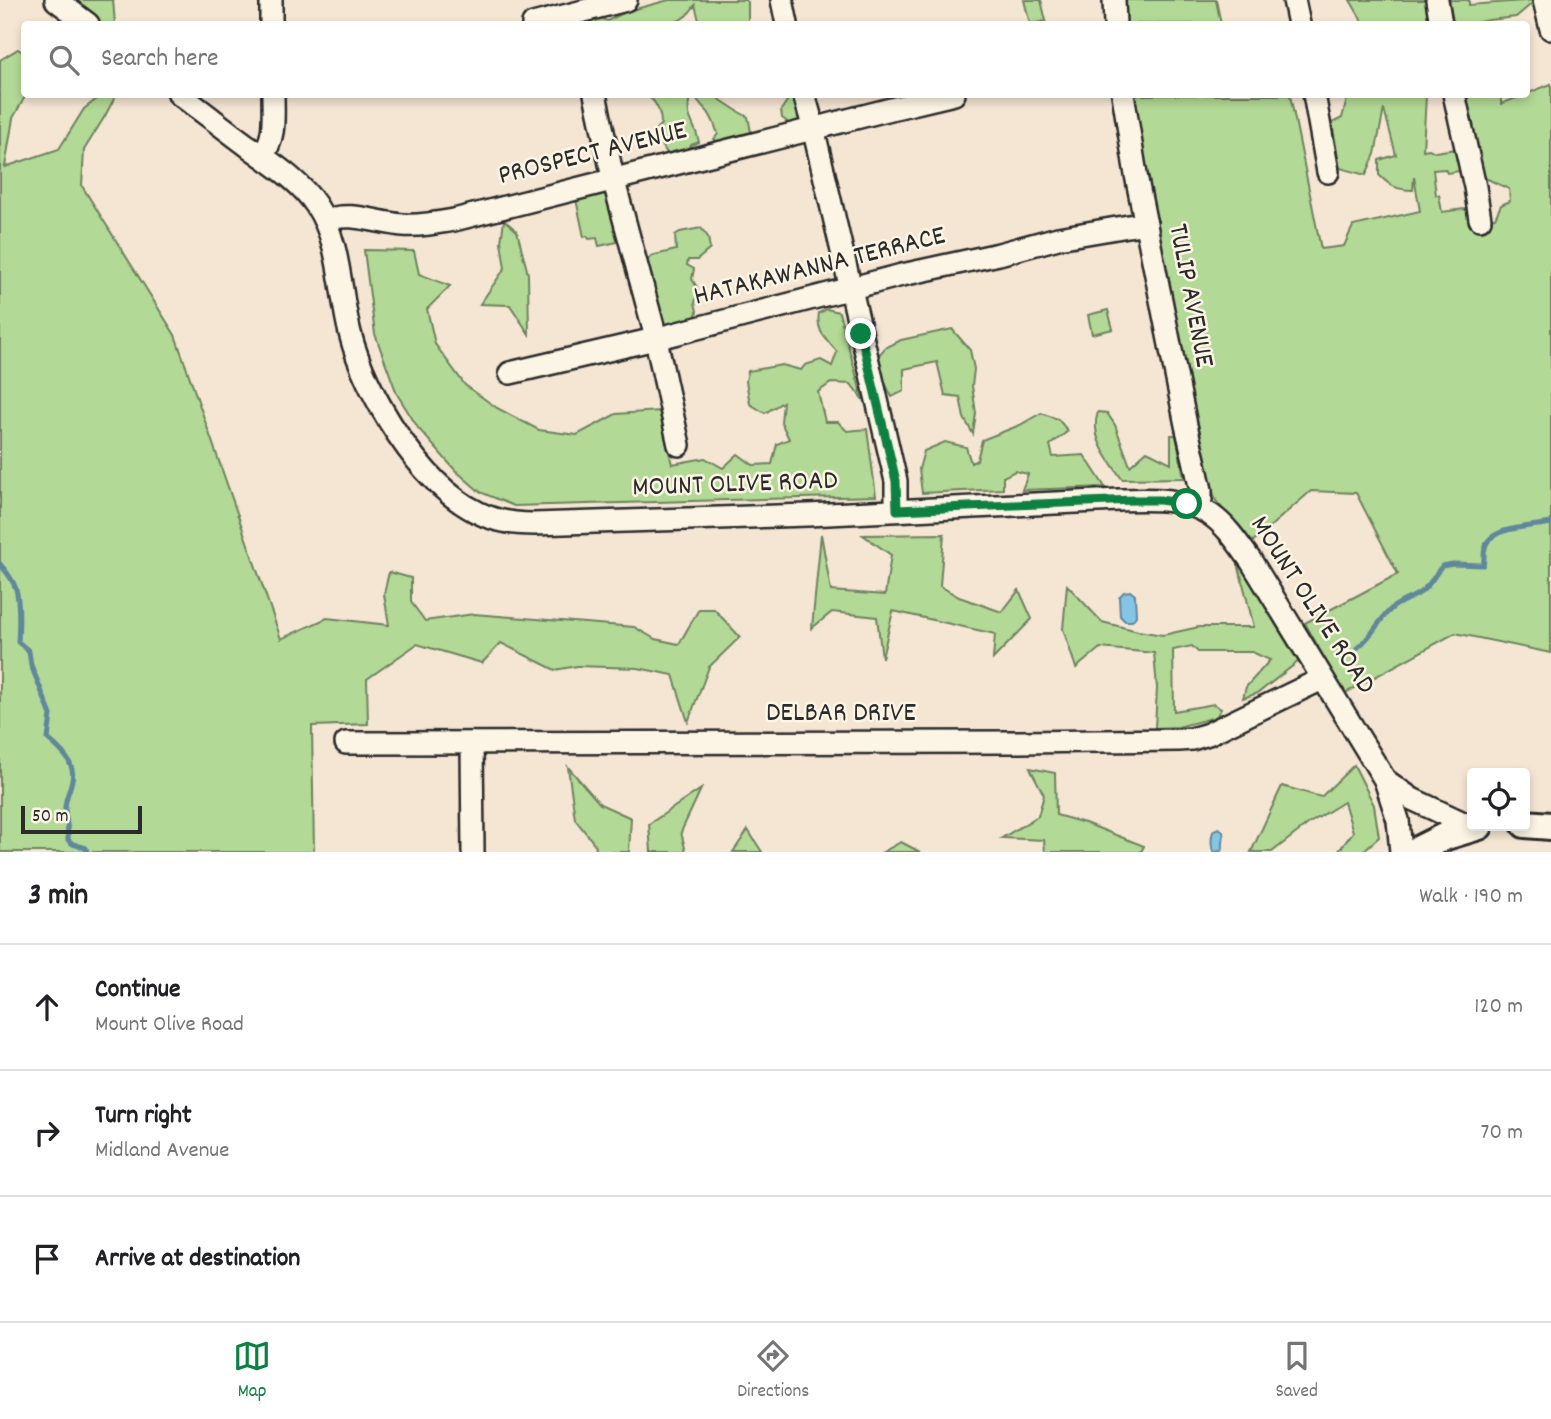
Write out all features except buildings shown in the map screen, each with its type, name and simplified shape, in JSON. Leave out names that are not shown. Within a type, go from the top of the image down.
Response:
[{"type":"main road","points":[[1530,824],[1551,826]]},
{"type":"main road","name":"MOUNT OLIVE ROAD","points":[[1422,848],[1467,829]]},
{"type":"street","points":[[56,0],[84,21]]},
{"type":"street","points":[[271,0],[271,21]]},
{"type":"street","points":[[544,21],[626,0]]},
{"type":"street","points":[[782,0],[786,21]]},
{"type":"street","points":[[1114,0],[1115,21]]},
{"type":"street","points":[[1294,0],[1298,21]]},
{"type":"street","points":[[1437,0],[1440,21]]},
{"type":"street","points":[[1544,0],[1551,29]]},
{"type":"street","name":"MOUNT OLIVE ROAD","points":[[184,98],[262,156],[302,189],[315,205],[325,221],[336,257],[350,332],[374,397],[399,436],[430,475],[479,514],[518,524],[568,524],[1134,500],[1178,502],[1198,508],[1224,527],[1251,561],[1385,780],[1396,810],[1401,852]]},
{"type":"street","points":[[262,156],[272,136],[273,98]]},
{"type":"street","points":[[596,98],[612,178],[680,445]]},
{"type":"street","points":[[805,98],[896,481],[897,510]]},
{"type":"street","name":"PROSPECT AVENUE","points":[[325,221],[346,216],[402,225],[439,223],[937,98]]},
{"type":"street","name":"TULIP AVENUE","points":[[1124,98],[1185,425],[1201,491],[1198,508]]},
{"type":"street","points":[[1315,98],[1328,172]]},
{"type":"street","points":[[1455,98],[1480,219]]},
{"type":"street","name":"HATAKAWANNA TERRACE","points":[[510,373],[1058,238],[1146,223]]},
{"type":"street","name":"DELBAR DRIVE","points":[[346,743],[1179,740],[1208,734],[1322,679]]},
{"type":"street","points":[[472,743],[473,852]]},
{"type":"street","name":"MOUNT OLIVE ROAD","points":[[1385,780],[1412,799],[1467,822]]},
{"type":"green space","points":[[69,0],[113,0],[115,21],[96,21]]},
{"type":"green space","points":[[669,0],[745,0],[748,2],[748,21],[699,21],[695,5],[678,21],[607,21],[628,11]]},
{"type":"green space","points":[[1024,0],[1041,0],[1046,21],[1029,21]]},
{"type":"green space","points":[[1123,0],[1216,0],[1220,21],[1124,21]]},
{"type":"green space","points":[[1350,0],[1430,0],[1433,21],[1362,21]]},
{"type":"green space","points":[[1443,0],[1469,0],[1469,5],[1536,0],[1516,17],[1484,21],[1447,21]]},
{"type":"green space","points":[[18,49],[21,51],[21,98],[24,98],[13,118],[5,167],[59,149],[84,109],[98,98],[114,98],[84,150],[82,186],[175,335],[281,639],[327,618],[389,625],[384,594],[389,572],[411,578],[411,602],[425,621],[474,614],[634,627],[655,639],[679,644],[699,609],[714,609],[740,637],[709,667],[688,722],[673,675],[638,668],[577,666],[555,670],[501,643],[482,663],[417,644],[367,679],[368,724],[312,726],[314,852],[0,852],[0,60]]},
{"type":"green space","points":[[1551,84],[1551,653],[1455,633],[1344,694],[1305,623],[1398,574],[1356,493],[1311,491],[1251,543],[1216,501],[1195,419],[1132,98],[1291,98],[1321,249],[1344,246],[1353,226],[1420,211],[1414,177],[1413,190],[1407,190],[1394,187],[1379,175],[1379,160],[1396,155],[1384,109],[1375,154],[1366,175],[1340,168],[1332,123],[1342,118],[1347,99],[1426,98],[1423,150],[1435,152],[1456,149],[1460,171],[1447,173],[1445,169],[1433,170],[1436,195],[1439,195],[1442,212],[1464,209],[1470,213],[1472,220],[1495,218],[1501,205],[1510,201],[1509,189],[1483,177],[1467,108],[1469,98],[1501,98],[1501,104],[1516,98],[1530,98],[1530,92]]},
{"type":"green space","points":[[649,98],[690,98],[689,115],[699,142],[691,145],[687,153],[670,158],[656,129],[661,124],[659,111]]},
{"type":"green space","points":[[696,98],[718,98],[748,117],[751,132],[740,142],[721,145],[714,139],[718,134],[712,118]]},
{"type":"green space","points":[[784,98],[803,98],[807,120],[793,126],[782,118],[781,110],[787,101]]},
{"type":"green space","points":[[607,191],[622,241],[599,246],[597,238],[584,237],[576,199]]},
{"type":"green space","points":[[504,220],[517,231],[528,274],[529,334],[510,305],[480,304],[505,268],[501,242]]},
{"type":"green space","points":[[701,228],[708,237],[710,249],[697,260],[688,260],[687,265],[694,269],[692,279],[698,289],[695,321],[665,329],[660,308],[655,306],[645,264],[651,256],[676,250],[675,235]]},
{"type":"green space","points":[[364,250],[414,251],[419,274],[450,286],[427,309],[435,344],[465,385],[497,408],[539,430],[577,435],[616,414],[659,411],[672,464],[705,458],[723,468],[738,454],[753,465],[772,464],[777,444],[789,439],[781,422],[783,402],[765,413],[750,404],[746,381],[748,371],[782,365],[801,370],[805,365],[821,360],[832,366],[837,352],[820,330],[818,320],[819,313],[827,309],[839,312],[863,400],[851,384],[831,383],[818,392],[825,422],[838,422],[847,431],[867,429],[876,496],[514,506],[480,492],[455,470],[418,428],[397,394],[375,334]]},
{"type":"green space","points":[[1108,310],[1113,329],[1092,334],[1088,315]]},
{"type":"green space","points":[[952,329],[970,350],[974,369],[972,386],[976,413],[973,434],[964,418],[960,397],[945,395],[937,362],[904,369],[904,391],[892,397],[882,377],[877,357],[885,348],[901,340]]},
{"type":"green space","points":[[1098,412],[1107,413],[1115,425],[1130,466],[1147,451],[1171,463],[1171,435],[1176,435],[1184,478],[1122,479],[1098,439]]},
{"type":"green space","points":[[1041,413],[1058,419],[1068,431],[1050,445],[1053,457],[1084,455],[1105,487],[1022,490],[1028,474],[1015,471],[1003,477],[1003,489],[922,493],[919,469],[924,451],[945,442],[966,447],[971,463],[977,460],[982,440],[1020,425]]},
{"type":"green space","points":[[821,534],[831,591],[885,595],[891,555],[863,535],[944,534],[940,586],[959,597],[1002,612],[1019,590],[1032,619],[993,659],[995,634],[893,611],[882,658],[877,617],[832,612],[812,628]]},
{"type":"green space","points":[[1236,556],[1299,661],[1258,693],[1243,698],[1246,687],[1270,660],[1252,652],[1198,652],[1192,646],[1173,650],[1174,711],[1214,704],[1221,709],[1216,717],[1178,727],[1155,728],[1157,688],[1154,653],[1100,648],[1076,668],[1063,629],[1067,585],[1102,622],[1138,631],[1163,635],[1199,627],[1254,627]]},
{"type":"green space","points":[[1354,765],[1374,805],[1379,837],[1362,852],[1338,852],[1353,832],[1344,802],[1308,824],[1272,852],[1251,852],[1282,786],[1321,797]]},
{"type":"green space","points":[[568,767],[600,804],[631,818],[629,852],[595,852],[596,846],[575,819]]},
{"type":"green space","points":[[1030,768],[1055,773],[1056,815],[1144,846],[1141,852],[1045,852],[1044,840],[1002,838],[1038,816],[1044,795]]},
{"type":"green space","points":[[701,789],[681,832],[686,852],[651,852],[649,824]]},
{"type":"green space","points":[[748,830],[762,852],[733,852]]},
{"type":"green space","points":[[901,842],[920,852],[883,852]]},
{"type":"water","points":[[1130,591],[1135,595],[1136,616],[1132,621],[1125,621],[1120,616],[1119,597]]},
{"type":"water","points":[[1219,828],[1224,833],[1223,847],[1221,851],[1215,852],[1212,835],[1214,830]]},
{"type":"waterway","points":[[1357,648],[1391,609],[1424,589],[1442,566],[1483,565],[1485,548],[1495,535],[1503,531],[1551,523]]},
{"type":"waterway","points":[[0,564],[16,589],[19,608],[18,642],[29,651],[31,665],[51,715],[48,739],[62,752],[72,768],[72,780],[65,807],[68,840],[86,848],[87,852]]},
{"type":"route","points":[[861,334],[896,481],[897,510],[1082,501],[1160,500],[1187,504]]}]
